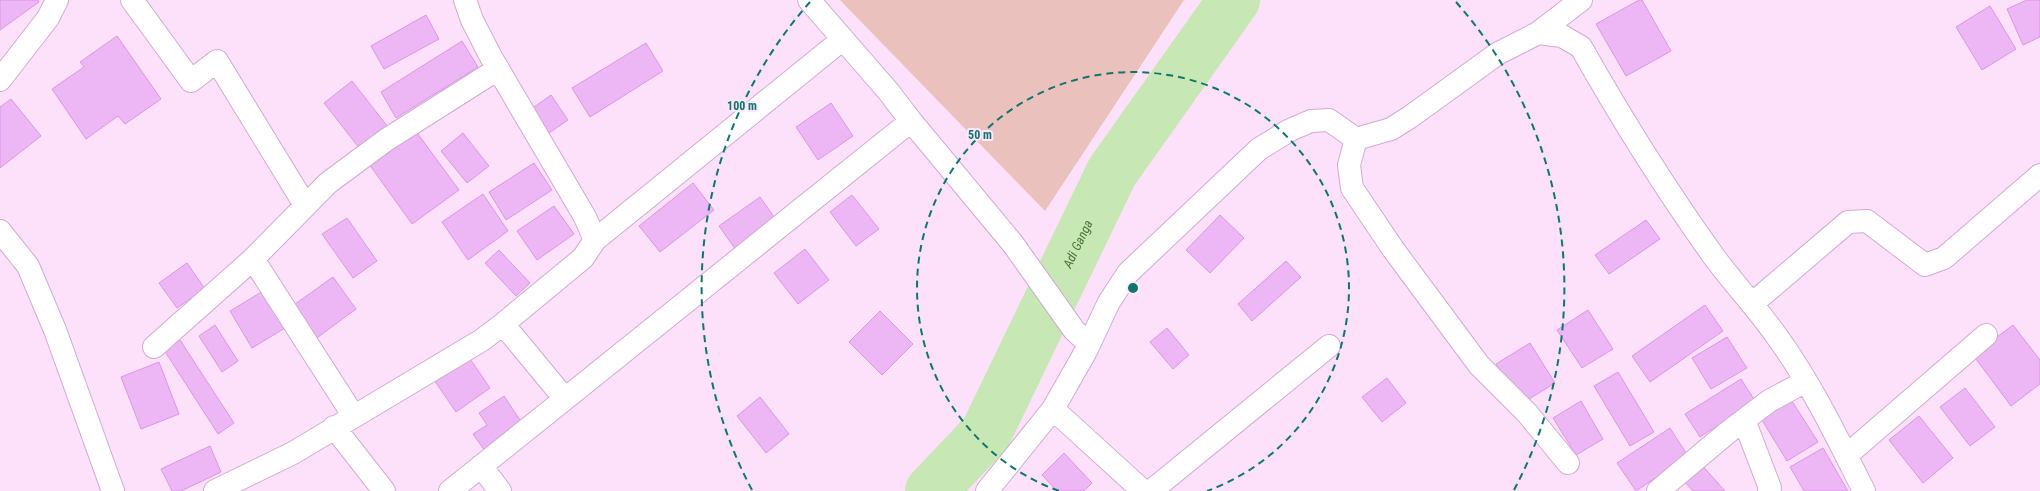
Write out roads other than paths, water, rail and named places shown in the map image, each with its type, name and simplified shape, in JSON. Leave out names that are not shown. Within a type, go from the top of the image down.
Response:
[{"type":"street","points":[[0,80],[48,18],[57,0]]},
{"type":"street","points":[[132,0],[191,81],[217,61],[305,205]]},
{"type":"street","points":[[465,0],[472,20],[498,69],[585,217],[595,240]]},
{"type":"street","points":[[809,0],[1013,244],[1083,342]]},
{"type":"street","points":[[1356,139],[1391,129],[1497,54],[1538,33],[1581,0]]},
{"type":"street","points":[[1538,33],[1562,36],[1581,47],[1691,224],[1714,256],[1753,303],[1779,338],[1806,381],[1864,491]]},
{"type":"street","points":[[215,491],[293,453],[353,415],[482,340],[583,258],[595,240],[843,39]]},
{"type":"street","points":[[154,347],[253,259],[328,183],[386,140],[498,69]]},
{"type":"street","points":[[987,491],[1058,401],[1083,342],[1128,273],[1259,149],[1290,130],[1311,121],[1328,120],[1356,139]]},
{"type":"street","points":[[450,491],[911,121]]},
{"type":"street","points":[[1356,139],[1349,165],[1352,188],[1393,249],[1479,365],[1527,413],[1568,463]]},
{"type":"street","points":[[1753,303],[1848,222],[1867,221],[1925,265],[1944,258],[2040,175]]},
{"type":"street","points":[[0,231],[28,266],[55,330],[113,491]]},
{"type":"street","points":[[253,259],[353,415]]},
{"type":"street","points":[[503,324],[565,398]]},
{"type":"street","points":[[1846,455],[1986,335]]},
{"type":"street","points":[[1151,491],[1329,346]]},
{"type":"street","points":[[1658,491],[1769,401],[1806,381]]},
{"type":"street","points":[[1058,401],[1144,491]]},
{"type":"street","points":[[1744,420],[1770,488],[1769,491]]},
{"type":"street","points":[[334,427],[384,491]]},
{"type":"street","points":[[481,466],[500,491]]},
{"type":"waterway","name":"Adi Ganga","points":[[931,491],[986,433],[1112,172],[1234,0]]}]
